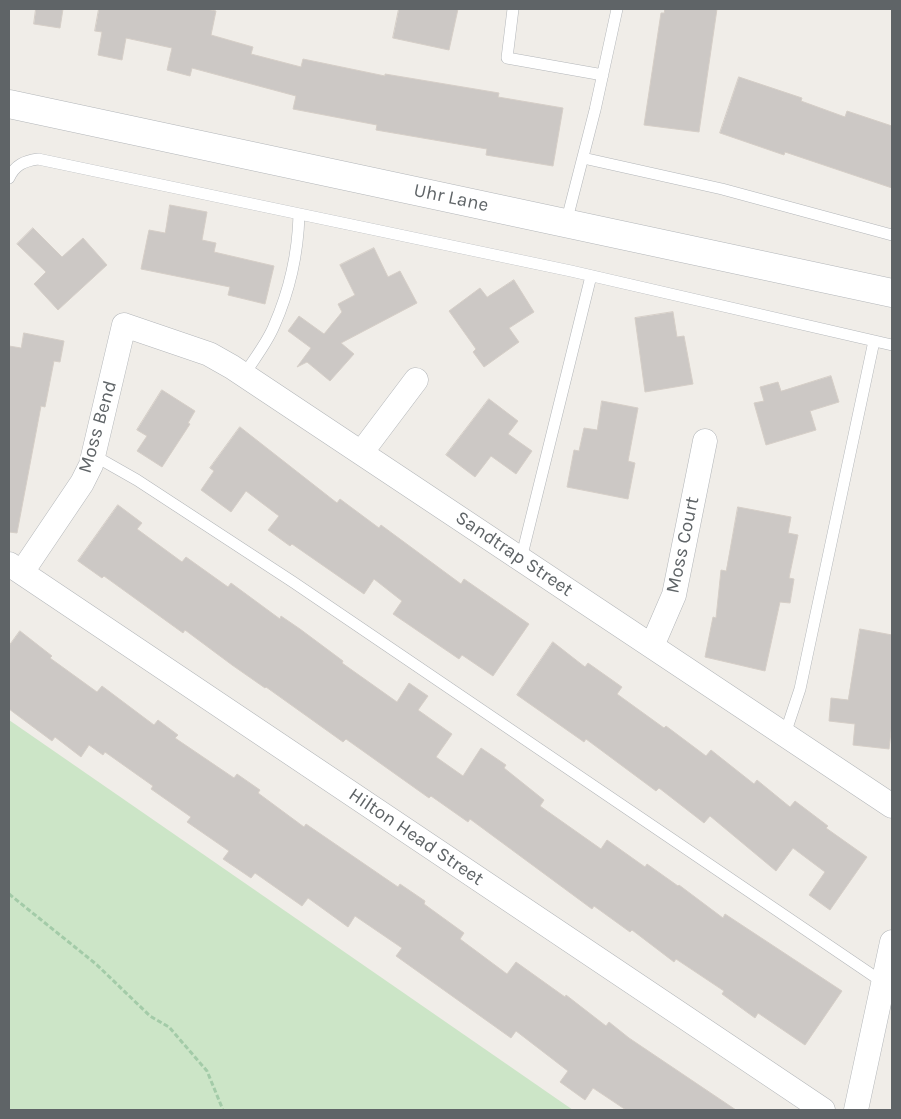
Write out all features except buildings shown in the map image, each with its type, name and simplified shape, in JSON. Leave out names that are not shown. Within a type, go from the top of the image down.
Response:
[{"type":"street","name":"Uhr Lane","points":[[9,104],[892,293]]},
{"type":"street","name":"Sandtrap Street","points":[[124,325],[209,354],[244,375],[892,806]]},
{"type":"street","name":"Moss Bend","points":[[16,568],[82,483],[93,456],[124,325]]},
{"type":"street","points":[[361,453],[416,380]]},
{"type":"street","name":"Moss Court","points":[[652,646],[674,595],[706,441]]},
{"type":"street","name":"Hilton Head Street","points":[[16,568],[823,1110]]},
{"type":"street","points":[[856,1110],[888,985],[892,942]]},
{"type":"lane","points":[[513,9],[507,58],[603,75]]},
{"type":"lane","points":[[566,223],[603,75],[617,9]]},
{"type":"lane","points":[[583,158],[722,189],[892,235]]},
{"type":"lane","points":[[9,178],[14,168],[25,161],[38,159],[591,276],[892,345]]},
{"type":"lane","points":[[244,375],[274,327],[282,304],[299,242],[299,215]]},
{"type":"lane","points":[[521,559],[591,276]]},
{"type":"lane","points":[[785,734],[800,689],[874,340]]},
{"type":"lane","points":[[93,456],[137,480],[293,582],[888,985]]},
{"type":"path","points":[[9,894],[96,964],[150,1016],[169,1027],[207,1071],[223,1110]]},
{"type":"green space","points":[[9,720],[573,1110],[9,1110]]}]
